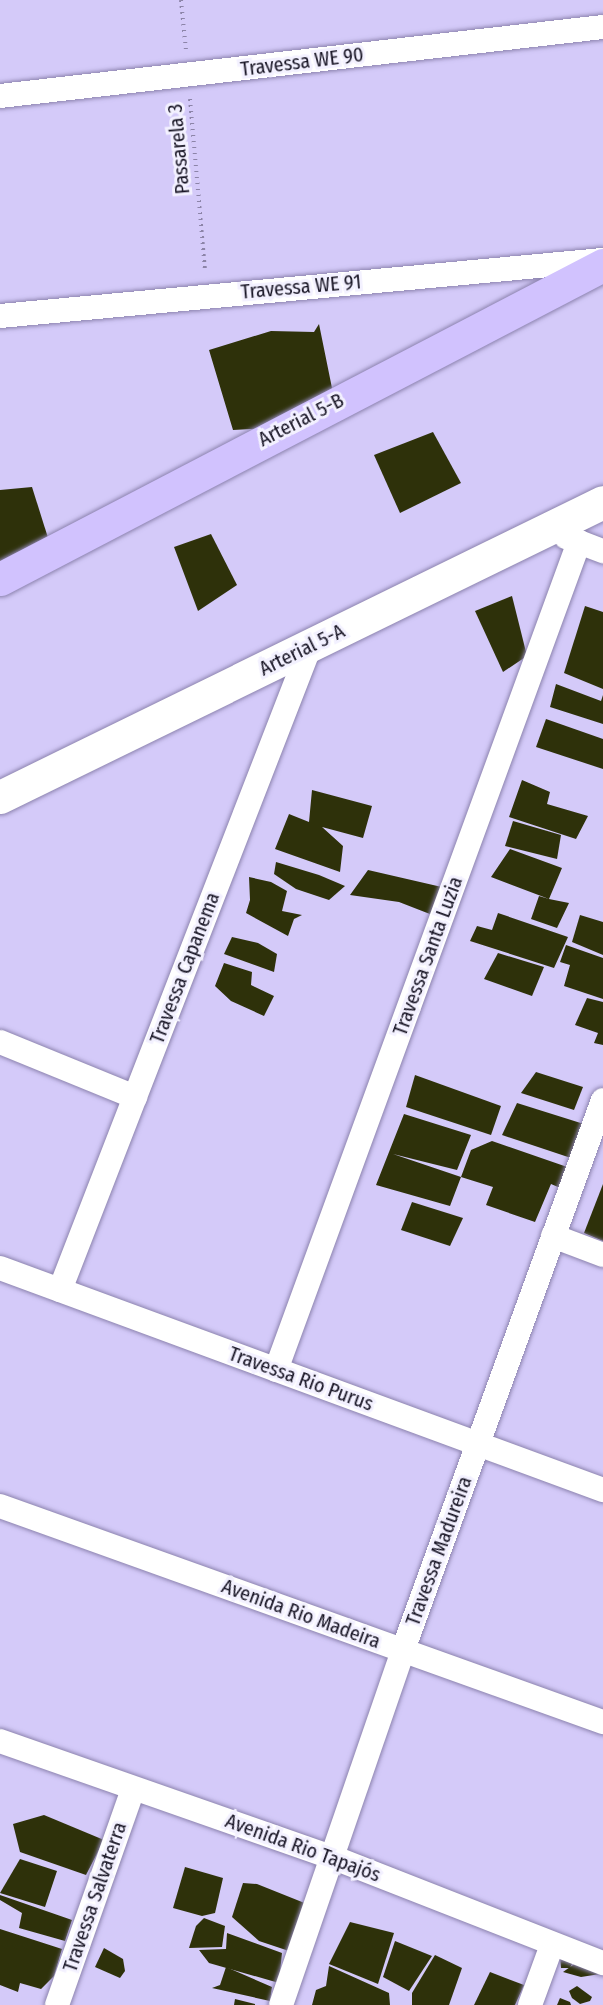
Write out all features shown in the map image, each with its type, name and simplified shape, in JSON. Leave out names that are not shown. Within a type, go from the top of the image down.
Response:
[{"type":"main road","name":"Arterial 5-B","points":[[0,579],[603,265]]},
{"type":"street","name":"Travessa WE 90","points":[[0,96],[603,27]]},
{"type":"street","name":"Travessa WE 91","points":[[0,316],[603,260]]},
{"type":"street","name":"Arterial 5-A","points":[[0,797],[603,502]]},
{"type":"street","points":[[548,530],[603,551]]},
{"type":"street","name":"Travessa Santa Luzia","points":[[276,1370],[579,542]]},
{"type":"street","name":"Travessa Capanema","points":[[60,1290],[310,646]]},
{"type":"street","points":[[0,1042],[135,1097]]},
{"type":"street","name":"Travessa Madureira","points":[[281,2005],[403,1650],[603,1100]]},
{"type":"street","points":[[553,1236],[603,1255]]},
{"type":"street","name":"Travessa Rio Purus","points":[[0,1268],[603,1490]]},
{"type":"street","name":"Avenida Rio Madeira","points":[[0,1506],[603,1722]]},
{"type":"street","name":"Avenida Rio Tapajós","points":[[0,1741],[332,1857],[603,1962]]},
{"type":"street","name":"Travessa Salvaterra","points":[[57,2005],[133,1789]]},
{"type":"street","points":[[530,2005],[552,1944]]},
{"type":"path","name":"Passarela 3","points":[[181,0],[207,296]]},
{"type":"building","points":[[319,324],[333,393],[269,428],[233,430],[209,350],[271,331],[314,332]]},
{"type":"building","points":[[433,432],[461,483],[400,513],[374,455]]},
{"type":"building","points":[[32,487],[49,541],[0,568],[0,490]]},
{"type":"building","points":[[211,534],[237,585],[198,611],[174,547]]},
{"type":"building","points":[[512,596],[527,656],[503,672],[475,611]]},
{"type":"building","points":[[585,606],[603,612],[603,689],[564,673]]},
{"type":"building","points":[[556,684],[601,701],[603,695],[603,724],[550,707]]},
{"type":"building","points":[[546,719],[603,739],[603,769],[536,747]]},
{"type":"building","points":[[522,780],[550,792],[547,804],[588,816],[576,839],[509,817]]},
{"type":"building","points":[[312,790],[372,806],[363,838],[322,827],[343,846],[340,872],[275,849],[289,814],[309,822]]},
{"type":"building","points":[[513,821],[561,835],[557,859],[505,846]]},
{"type":"building","points":[[510,849],[562,868],[549,899],[491,877]]},
{"type":"building","points":[[276,862],[319,875],[345,886],[329,900],[296,889],[274,874]]},
{"type":"building","points":[[368,870],[446,888],[435,916],[399,902],[350,895]]},
{"type":"building","points":[[249,877],[271,882],[287,891],[282,911],[302,915],[294,919],[288,936],[246,913],[250,900]]},
{"type":"building","points":[[539,896],[569,903],[557,928],[531,919]]},
{"type":"building","points":[[498,913],[568,937],[554,968],[470,941],[477,926],[492,930]]},
{"type":"building","points":[[580,915],[603,922],[603,955],[572,942]]},
{"type":"building","points":[[232,937],[258,943],[277,954],[274,972],[224,954]]},
{"type":"building","points":[[566,945],[603,958],[603,999],[564,986],[570,965],[560,962]]},
{"type":"building","points":[[498,953],[544,967],[532,996],[484,979]]},
{"type":"building","points":[[224,963],[252,972],[251,985],[274,996],[264,1016],[231,1001],[215,986]]},
{"type":"building","points":[[587,998],[603,1002],[603,1045],[594,1043],[598,1033],[575,1025]]},
{"type":"building","points":[[536,1072],[583,1087],[574,1110],[521,1093]]},
{"type":"building","points":[[415,1075],[501,1106],[491,1135],[406,1107]]},
{"type":"building","points":[[517,1103],[587,1125],[574,1159],[502,1135]]},
{"type":"building","points":[[404,1114],[471,1135],[457,1170],[393,1154],[461,1177],[450,1206],[376,1185]]},
{"type":"building","points":[[492,1141],[573,1169],[565,1190],[551,1184],[535,1222],[486,1205],[493,1187],[461,1177],[471,1150]]},
{"type":"building","points":[[603,1184],[603,1241],[584,1233]]},
{"type":"building","points":[[412,1202],[463,1218],[450,1246],[401,1230]]},
{"type":"building","points":[[44,1815],[104,1840],[86,1875],[20,1852],[13,1824]]},
{"type":"building","points":[[20,1859],[57,1871],[45,1907],[0,1893]]},
{"type":"building","points":[[185,1867],[223,1878],[215,1913],[202,1916],[173,1908]]},
{"type":"building","points":[[243,1883],[257,1884],[307,1904],[289,1951],[259,1941],[232,1917]]},
{"type":"building","points":[[0,1895],[72,1920],[65,1941],[19,1928],[22,1913],[0,1900]]},
{"type":"building","points":[[204,1918],[225,1926],[222,1947],[189,1948],[196,1926]]},
{"type":"building","points":[[350,1922],[394,1933],[378,1984],[329,1964]]},
{"type":"building","points":[[0,1929],[62,1949],[54,1976],[41,1989],[20,1983],[18,1992],[0,1985]]},
{"type":"building","points":[[227,1933],[282,1953],[279,1983],[209,1963],[199,1950],[226,1949]]},
{"type":"building","points":[[395,1941],[432,1956],[409,1991],[383,1977]]},
{"type":"building","points":[[104,1948],[123,1959],[125,1971],[120,1978],[95,1967]]},
{"type":"building","points":[[435,1955],[462,1968],[449,2005],[412,2005],[412,1993]]},
{"type":"building","points":[[560,1956],[574,1960],[570,1968],[561,1968]]},
{"type":"building","points":[[580,1960],[601,1970],[600,1974],[581,1977],[563,1972]]},
{"type":"building","points":[[329,1966],[389,1993],[390,2005],[312,2005],[316,1990],[326,1986]]},
{"type":"building","points":[[226,1967],[272,1987],[270,2001],[212,1988],[220,1985]]},
{"type":"building","points":[[490,1972],[524,1985],[515,2005],[474,2005]]},
{"type":"building","points":[[577,1986],[592,1997],[590,2001],[580,2004],[572,1998],[569,1991]]},
{"type":"building","points":[[560,1998],[570,2002],[571,2005],[557,2005]]},
{"type":"building","points":[[235,1999],[255,2004],[255,2005],[234,2005]]}]
